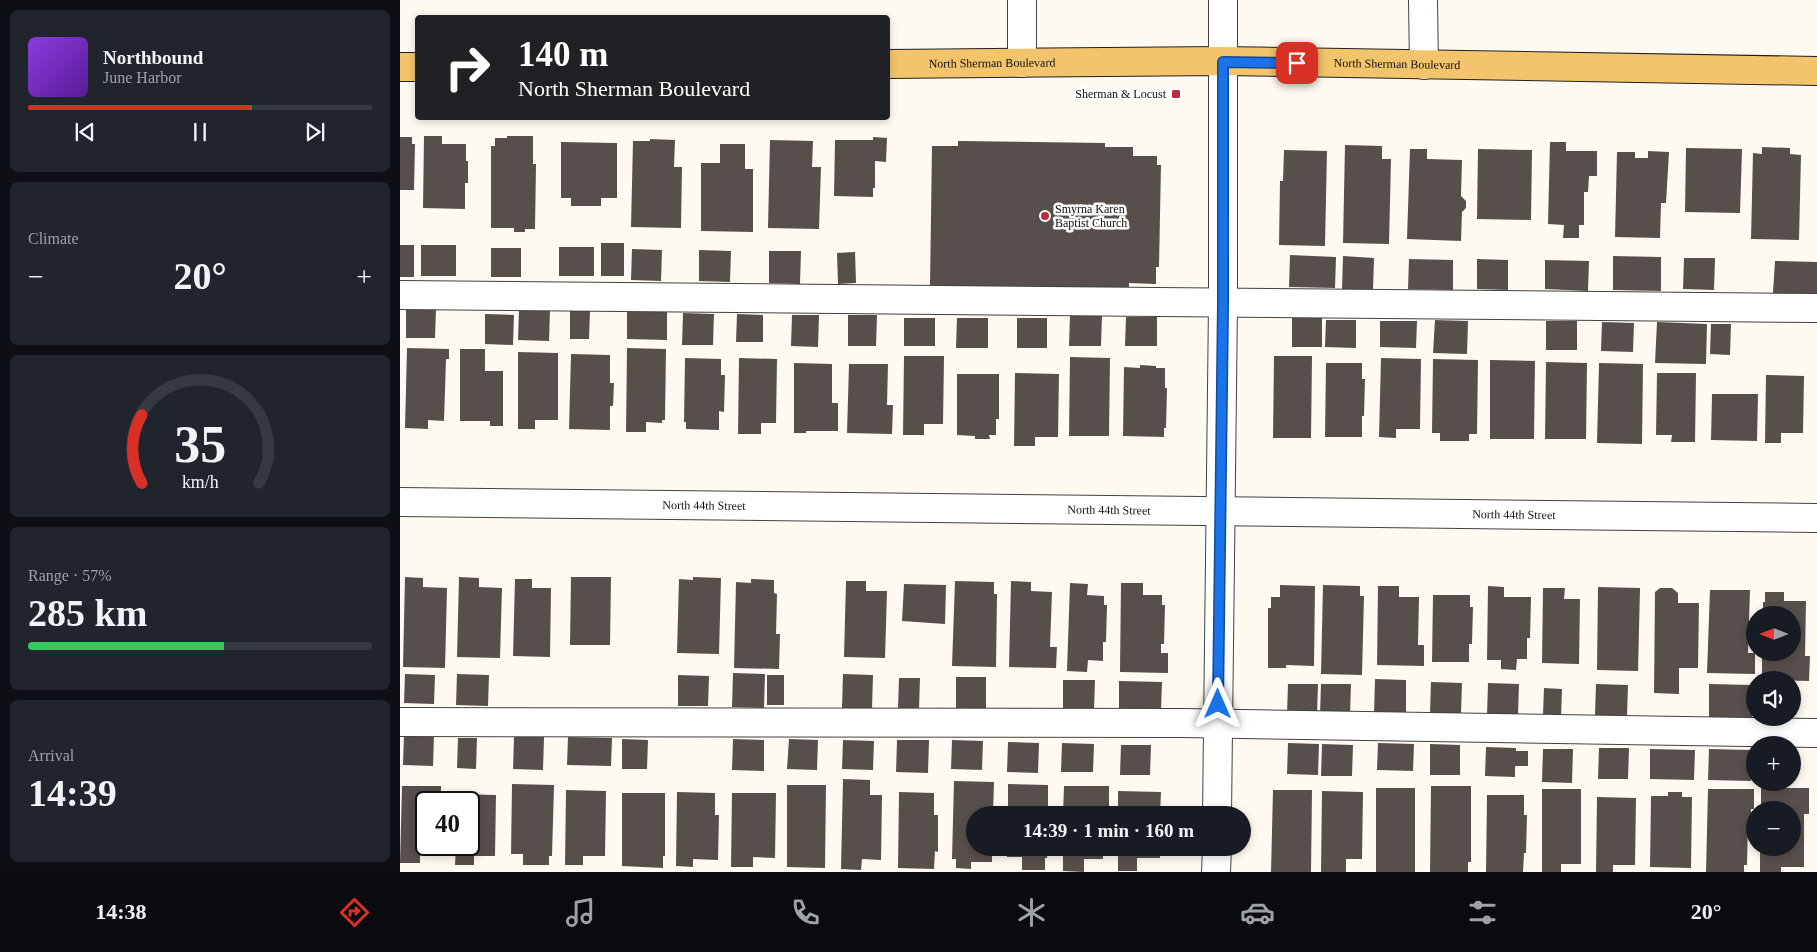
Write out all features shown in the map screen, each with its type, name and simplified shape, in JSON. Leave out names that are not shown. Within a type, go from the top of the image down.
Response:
[{"type":"main road","name":"North Sherman Boulevard","points":[[890,64],[1223,62],[1817,71]]},
{"type":"main road","points":[[400,67],[415,67]]},
{"type":"street","points":[[1022,0],[1022,63]]},
{"type":"street","points":[[1217,806],[1219,511],[1223,304],[1223,0]]},
{"type":"street","points":[[1423,0],[1424,65]]},
{"type":"street","points":[[400,295],[1817,308]]},
{"type":"street","name":"North 44th Street","points":[[400,502],[1817,518]]},
{"type":"street","points":[[400,722],[1218,724],[1817,733]]},
{"type":"street","points":[[1216,856],[1216,872]]},
{"type":"building","points":[[424,136],[442,136],[442,144],[466,144],[468,183],[465,183],[465,209],[423,208]]},
{"type":"building","points":[[507,136],[533,136],[533,164],[536,164],[535,229],[525,229],[525,232],[514,232],[514,228],[491,228],[491,146],[495,146],[495,138],[507,138]]},
{"type":"building","points":[[400,137],[412,137],[412,144],[415,144],[414,190],[400,190]]},
{"type":"building","points":[[873,137],[887,138],[886,162],[875,161],[873,197],[834,196],[835,140],[873,140]]},
{"type":"building","points":[[650,139],[675,140],[674,167],[682,167],[681,228],[631,227],[633,141],[650,141]]},
{"type":"building","points":[[770,140],[813,141],[812,167],[821,167],[819,229],[768,228]]},
{"type":"building","name":"Smyrna Karen Baptist Church","points":[[958,141],[1105,143],[1105,147],[1133,147],[1133,156],[1157,156],[1157,165],[1161,165],[1159,267],[1156,267],[1156,284],[1129,283],[1129,289],[930,286],[932,146],[958,146]]},
{"type":"building","points":[[561,142],[617,143],[617,198],[601,198],[601,206],[571,206],[571,198],[561,198]]},
{"type":"building","points":[[1550,142],[1566,142],[1566,151],[1597,151],[1597,176],[1589,176],[1588,192],[1584,192],[1584,225],[1579,225],[1579,238],[1563,238],[1564,225],[1548,224]]},
{"type":"building","points":[[720,144],[745,144],[745,169],[753,169],[753,232],[701,231],[701,163],[720,163]]},
{"type":"building","points":[[1345,145],[1382,146],[1382,159],[1391,159],[1389,244],[1343,243]]},
{"type":"building","points":[[1762,147],[1790,148],[1790,154],[1801,155],[1799,240],[1751,239],[1753,153],[1762,154]]},
{"type":"building","points":[[1686,148],[1742,149],[1740,213],[1685,212]]},
{"type":"building","points":[[1410,149],[1427,149],[1427,159],[1462,160],[1461,196],[1466,201],[1466,208],[1462,212],[1461,241],[1407,239]]},
{"type":"building","points":[[1478,149],[1532,150],[1531,220],[1477,219]]},
{"type":"building","points":[[1284,150],[1327,151],[1325,246],[1279,245],[1280,181],[1283,181]]},
{"type":"building","points":[[1648,151],[1669,152],[1666,203],[1661,203],[1660,238],[1615,237],[1617,152],[1635,152],[1635,158],[1648,158]]},
{"type":"building","points":[[601,243],[624,243],[624,276],[601,276]]},
{"type":"building","points":[[400,245],[414,245],[414,277],[400,277]]},
{"type":"building","points":[[421,245],[456,245],[456,276],[421,276]]},
{"type":"building","points":[[559,247],[594,247],[594,276],[559,276]]},
{"type":"building","points":[[491,248],[521,248],[521,277],[491,277]]},
{"type":"building","points":[[632,249],[662,250],[661,281],[631,280]]},
{"type":"building","points":[[699,250],[731,251],[730,282],[699,281]]},
{"type":"building","points":[[769,251],[801,251],[800,284],[769,283]]},
{"type":"building","points":[[855,252],[856,283],[838,284],[837,253]]},
{"type":"building","points":[[1290,255],[1336,257],[1335,288],[1289,287]]},
{"type":"building","points":[[1343,256],[1374,258],[1373,290],[1342,289]]},
{"type":"building","points":[[1613,256],[1661,257],[1661,291],[1613,290]]},
{"type":"building","points":[[1684,258],[1715,258],[1714,290],[1683,289]]},
{"type":"building","points":[[1409,259],[1453,260],[1453,290],[1408,289]]},
{"type":"building","points":[[1477,259],[1508,260],[1508,290],[1477,289]]},
{"type":"building","points":[[1545,260],[1589,261],[1588,291],[1545,289]]},
{"type":"building","points":[[1775,261],[1817,262],[1817,294],[1773,293]]},
{"type":"building","points":[[406,309],[436,309],[435,338],[406,338]]},
{"type":"building","points":[[519,309],[550,310],[549,341],[518,340]]},
{"type":"building","points":[[570,311],[590,311],[589,339],[570,339]]},
{"type":"building","points":[[627,311],[667,312],[667,340],[627,339]]},
{"type":"building","points":[[683,313],[714,314],[713,345],[682,345]]},
{"type":"building","points":[[485,314],[514,315],[513,345],[485,344]]},
{"type":"building","points":[[737,314],[763,315],[763,342],[736,342]]},
{"type":"building","points":[[792,315],[819,315],[818,347],[791,346]]},
{"type":"building","points":[[848,315],[877,315],[876,346],[848,346]]},
{"type":"building","points":[[1070,315],[1102,315],[1101,346],[1069,346]]},
{"type":"building","points":[[1126,317],[1157,317],[1157,346],[1125,346]]},
{"type":"building","points":[[904,318],[935,318],[935,346],[904,346]]},
{"type":"building","points":[[957,318],[988,318],[988,348],[956,348]]},
{"type":"building","points":[[1017,318],[1047,318],[1047,348],[1017,348]]},
{"type":"building","points":[[1292,318],[1322,318],[1322,347],[1292,347]]},
{"type":"building","points":[[1326,320],[1356,320],[1356,348],[1325,347]]},
{"type":"building","points":[[1435,320],[1468,321],[1467,354],[1433,353]]},
{"type":"building","points":[[1380,321],[1417,321],[1416,348],[1380,347]]},
{"type":"building","points":[[1546,321],[1577,321],[1577,350],[1546,350]]},
{"type":"building","points":[[1602,322],[1634,323],[1633,352],[1601,351]]},
{"type":"building","points":[[1657,322],[1707,324],[1706,364],[1655,363]]},
{"type":"building","points":[[1711,324],[1731,324],[1730,355],[1710,354]]},
{"type":"building","points":[[407,348],[449,349],[449,359],[446,359],[444,421],[428,420],[428,429],[405,428]]},
{"type":"building","points":[[627,348],[666,349],[665,420],[662,420],[662,423],[646,422],[646,432],[626,432]]},
{"type":"building","points":[[460,349],[485,349],[485,371],[503,371],[503,426],[490,426],[490,421],[460,421]]},
{"type":"building","points":[[518,352],[558,353],[558,420],[535,420],[535,429],[518,429]]},
{"type":"building","points":[[571,354],[610,355],[610,383],[614,383],[613,406],[610,406],[610,430],[569,429]]},
{"type":"building","points":[[904,356],[944,356],[943,424],[924,424],[924,435],[903,435]]},
{"type":"building","points":[[1274,356],[1312,356],[1311,438],[1273,438]]},
{"type":"building","points":[[1070,357],[1110,358],[1109,436],[1069,436]]},
{"type":"building","points":[[685,358],[721,359],[721,375],[725,375],[724,412],[719,411],[719,430],[686,429],[686,422],[684,422]]},
{"type":"building","points":[[739,358],[777,359],[776,423],[761,423],[761,434],[738,434]]},
{"type":"building","points":[[1381,358],[1421,359],[1420,429],[1396,429],[1396,438],[1379,437]]},
{"type":"building","points":[[1433,359],[1478,360],[1477,434],[1469,434],[1469,441],[1440,441],[1440,433],[1432,433]]},
{"type":"building","points":[[1490,360],[1535,361],[1534,439],[1490,439]]},
{"type":"building","points":[[1546,362],[1587,363],[1586,439],[1545,439]]},
{"type":"building","points":[[794,363],[832,364],[832,403],[838,403],[838,431],[794,433]]},
{"type":"building","points":[[1326,363],[1362,363],[1362,379],[1365,379],[1362,437],[1325,437]]},
{"type":"building","points":[[1599,363],[1643,364],[1642,444],[1597,443]]},
{"type":"building","points":[[849,364],[888,364],[887,405],[893,405],[892,434],[847,433]]},
{"type":"building","points":[[1140,365],[1165,368],[1165,388],[1167,388],[1164,437],[1123,436],[1124,367],[1140,368]]},
{"type":"building","points":[[1015,373],[1059,374],[1058,437],[1035,437],[1035,446],[1014,446]]},
{"type":"building","points":[[1657,373],[1696,373],[1695,442],[1671,442],[1672,435],[1656,435]]},
{"type":"building","points":[[957,374],[999,374],[999,419],[996,419],[996,435],[989,435],[990,439],[975,439],[975,436],[957,435]]},
{"type":"building","points":[[1766,375],[1804,376],[1803,433],[1781,433],[1781,443],[1765,443]]},
{"type":"building","points":[[1712,394],[1758,394],[1757,441],[1711,440]]},
{"type":"building","points":[[405,577],[423,578],[423,587],[447,588],[445,668],[403,667]]},
{"type":"building","points":[[459,577],[479,578],[479,587],[502,588],[500,658],[457,657]]},
{"type":"building","points":[[571,577],[611,577],[610,645],[570,645]]},
{"type":"building","points":[[693,577],[721,578],[719,654],[677,653],[679,579],[693,580]]},
{"type":"building","points":[[515,579],[532,579],[532,588],[551,588],[550,657],[513,656]]},
{"type":"building","points":[[751,579],[774,580],[774,593],[777,594],[776,634],[780,634],[779,669],[734,668],[736,582],[751,583]]},
{"type":"building","points":[[846,581],[866,581],[866,591],[887,591],[885,658],[844,657]]},
{"type":"building","points":[[955,581],[994,582],[994,594],[997,594],[996,667],[952,666]]},
{"type":"building","points":[[1011,581],[1031,582],[1031,591],[1052,592],[1050,647],[1057,647],[1056,668],[1009,667]]},
{"type":"building","points":[[1070,583],[1088,584],[1087,595],[1104,596],[1104,605],[1107,605],[1106,642],[1103,642],[1103,661],[1088,660],[1087,672],[1067,671]]},
{"type":"building","points":[[1121,583],[1143,583],[1143,595],[1162,595],[1162,605],[1165,605],[1164,644],[1161,644],[1161,653],[1168,653],[1168,673],[1120,672]]},
{"type":"building","points":[[904,584],[946,585],[945,624],[902,621]]},
{"type":"building","points":[[1280,585],[1315,586],[1314,666],[1286,665],[1286,668],[1268,668],[1268,608],[1271,608],[1271,597],[1280,597]]},
{"type":"building","points":[[1323,585],[1360,586],[1360,596],[1364,596],[1362,675],[1321,674]]},
{"type":"building","points":[[1378,586],[1399,586],[1399,597],[1419,597],[1418,645],[1424,645],[1424,666],[1377,665]]},
{"type":"building","points":[[1488,586],[1504,587],[1504,597],[1531,597],[1530,638],[1527,638],[1527,659],[1517,659],[1516,670],[1501,669],[1501,660],[1487,660]]},
{"type":"building","points":[[1598,587],[1640,588],[1638,671],[1597,670]]},
{"type":"building","points":[[1543,588],[1565,588],[1564,599],[1580,599],[1579,664],[1542,663]]},
{"type":"building","points":[[1660,588],[1672,588],[1678,593],[1678,603],[1699,603],[1698,668],[1679,668],[1679,694],[1654,693],[1655,592]]},
{"type":"building","points":[[1710,590],[1750,590],[1749,606],[1746,606],[1746,661],[1755,661],[1755,671],[1746,671],[1746,674],[1707,673]]},
{"type":"building","points":[[1765,592],[1784,592],[1784,601],[1806,601],[1805,656],[1810,656],[1809,681],[1801,681],[1801,671],[1762,671],[1762,661],[1801,661],[1801,606],[1763,606],[1763,602],[1765,602]]},
{"type":"building","points":[[1433,595],[1470,595],[1470,607],[1473,607],[1472,644],[1469,644],[1469,662],[1432,662]]},
{"type":"building","points":[[733,673],[765,674],[764,708],[732,707]]},
{"type":"building","points":[[405,674],[435,675],[434,704],[404,703]]},
{"type":"building","points":[[457,674],[489,675],[488,706],[456,705]]},
{"type":"building","points":[[843,674],[873,675],[872,709],[842,708]]},
{"type":"building","points":[[678,675],[709,676],[708,706],[678,706]]},
{"type":"building","points":[[767,675],[784,675],[784,705],[767,705]]},
{"type":"building","points":[[956,677],[986,677],[986,709],[956,709]]},
{"type":"building","points":[[899,678],[920,678],[919,709],[898,709]]},
{"type":"building","points":[[1375,679],[1406,680],[1406,714],[1374,713]]},
{"type":"building","points":[[1063,680],[1095,680],[1094,711],[1063,710]]},
{"type":"building","points":[[1119,681],[1162,682],[1161,711],[1119,710]]},
{"type":"building","points":[[1431,682],[1462,683],[1461,714],[1430,713]]},
{"type":"building","points":[[1488,683],[1519,684],[1518,715],[1487,715]]},
{"type":"building","points":[[1288,684],[1318,684],[1317,715],[1287,714]]},
{"type":"building","points":[[1321,684],[1351,684],[1350,715],[1320,715]]},
{"type":"building","points":[[1596,684],[1628,685],[1627,716],[1595,715]]},
{"type":"building","points":[[1709,684],[1746,685],[1746,719],[1709,718]]},
{"type":"building","points":[[1544,688],[1562,689],[1561,716],[1543,714]]},
{"type":"building","points":[[404,734],[434,735],[433,766],[403,765]]},
{"type":"building","points":[[514,737],[544,737],[543,770],[513,769]]},
{"type":"building","points":[[568,737],[612,738],[611,766],[567,765]]},
{"type":"building","points":[[458,738],[477,738],[476,769],[457,768]]},
{"type":"building","points":[[622,739],[648,740],[647,769],[622,769]]},
{"type":"building","points":[[733,739],[764,740],[764,771],[732,770]]},
{"type":"building","points":[[789,739],[818,740],[817,770],[787,769]]},
{"type":"building","points":[[843,740],[874,741],[873,770],[842,769]]},
{"type":"building","points":[[897,740],[929,740],[928,773],[896,772]]},
{"type":"building","points":[[952,740],[983,741],[982,770],[951,769]]},
{"type":"building","points":[[1008,742],[1039,743],[1038,773],[1007,772]]},
{"type":"building","points":[[1062,743],[1094,744],[1093,772],[1061,772]]},
{"type":"building","points":[[1288,743],[1319,744],[1318,775],[1287,774]]},
{"type":"building","points":[[1378,743],[1414,744],[1413,771],[1377,770]]},
{"type":"building","points":[[1322,744],[1353,745],[1352,776],[1321,776]]},
{"type":"building","points":[[1430,744],[1460,745],[1460,775],[1430,775]]},
{"type":"building","points":[[1121,745],[1151,745],[1150,775],[1120,775]]},
{"type":"building","points":[[1486,747],[1516,748],[1516,751],[1528,751],[1528,766],[1515,766],[1515,777],[1485,776]]},
{"type":"building","points":[[1599,748],[1629,748],[1628,779],[1598,779]]},
{"type":"building","points":[[1543,749],[1573,749],[1572,783],[1542,782]]},
{"type":"building","points":[[1650,749],[1695,750],[1694,780],[1650,779]]},
{"type":"building","points":[[1709,749],[1746,750],[1746,781],[1708,780]]},
{"type":"building","points":[[843,779],[870,780],[870,795],[882,795],[881,860],[862,859],[861,870],[841,869]]},
{"type":"building","points":[[954,781],[994,782],[993,806],[966,806],[966,856],[992,856],[992,862],[971,862],[971,869],[956,868],[956,859],[952,859]]},
{"type":"building","points":[[512,784],[554,785],[552,856],[549,856],[549,865],[523,865],[523,854],[511,854]]},
{"type":"building","points":[[1008,784],[1048,785],[1048,806],[1008,806]]},
{"type":"building","points":[[787,785],[826,785],[825,868],[787,867]]},
{"type":"building","points":[[402,786],[441,786],[441,791],[415,791],[415,856],[420,856],[420,863],[400,863]]},
{"type":"building","points":[[1064,786],[1109,786],[1109,806],[1063,806]]},
{"type":"building","points":[[1431,786],[1471,786],[1471,862],[1468,862],[1468,872],[1430,872]]},
{"type":"building","points":[[1376,788],[1415,788],[1415,872],[1376,872]]},
{"type":"building","points":[[1801,788],[1809,788],[1809,814],[1804,814],[1804,867],[1781,867],[1781,872],[1760,872],[1760,856],[1801,856],[1801,801],[1761,801],[1761,791],[1801,791]]},
{"type":"building","points":[[1542,789],[1581,789],[1581,864],[1561,864],[1561,872],[1542,872]]},
{"type":"building","points":[[1708,789],[1746,789],[1746,791],[1754,791],[1754,801],[1746,801],[1747,865],[1744,865],[1744,872],[1706,872]]},
{"type":"building","points":[[566,790],[606,791],[605,856],[583,856],[583,865],[565,865]]},
{"type":"building","points":[[1273,790],[1312,790],[1311,872],[1271,872]]},
{"type":"building","points":[[1118,791],[1161,792],[1160,806],[1118,806]]},
{"type":"building","points":[[1322,791],[1363,792],[1362,859],[1346,859],[1346,872],[1321,872]]},
{"type":"building","points":[[677,792],[715,793],[715,815],[719,815],[718,860],[693,859],[693,867],[676,866]]},
{"type":"building","points":[[899,792],[934,793],[934,815],[938,815],[938,852],[935,851],[934,869],[898,868]]},
{"type":"building","points":[[1668,792],[1682,792],[1682,797],[1692,797],[1691,868],[1650,867],[1651,796],[1668,796]]},
{"type":"building","points":[[622,793],[665,793],[665,856],[663,856],[663,868],[622,866]]},
{"type":"building","points":[[732,793],[776,793],[775,858],[753,857],[753,867],[731,867]]},
{"type":"building","points":[[480,795],[496,795],[495,856],[480,856]]},
{"type":"building","points":[[1487,795],[1524,795],[1524,815],[1527,815],[1526,853],[1524,853],[1523,872],[1486,872]]},
{"type":"building","points":[[1597,797],[1636,798],[1635,865],[1613,865],[1613,872],[1596,872]]},
{"type":"building","points":[[455,856],[474,856],[474,865],[455,865]]},
{"type":"building","points":[[1047,856],[1045,858],[1045,870],[1022,870],[1022,857],[1007,857]]},
{"type":"building","points":[[1063,856],[1103,856],[1103,859],[1084,859],[1084,872],[1063,871]]},
{"type":"building","points":[[1118,856],[1160,856],[1160,858],[1137,858],[1137,871],[1118,871]]},
{"type":"place","name":"Sherman & Locust","points":[[1176,94]]},
{"type":"place","name":"Smyrna Karen Baptist Church","points":[[1045,216]]},
{"type":"route","points":[[1218,704],[1223,304],[1223,62],[1297,63]]}]
